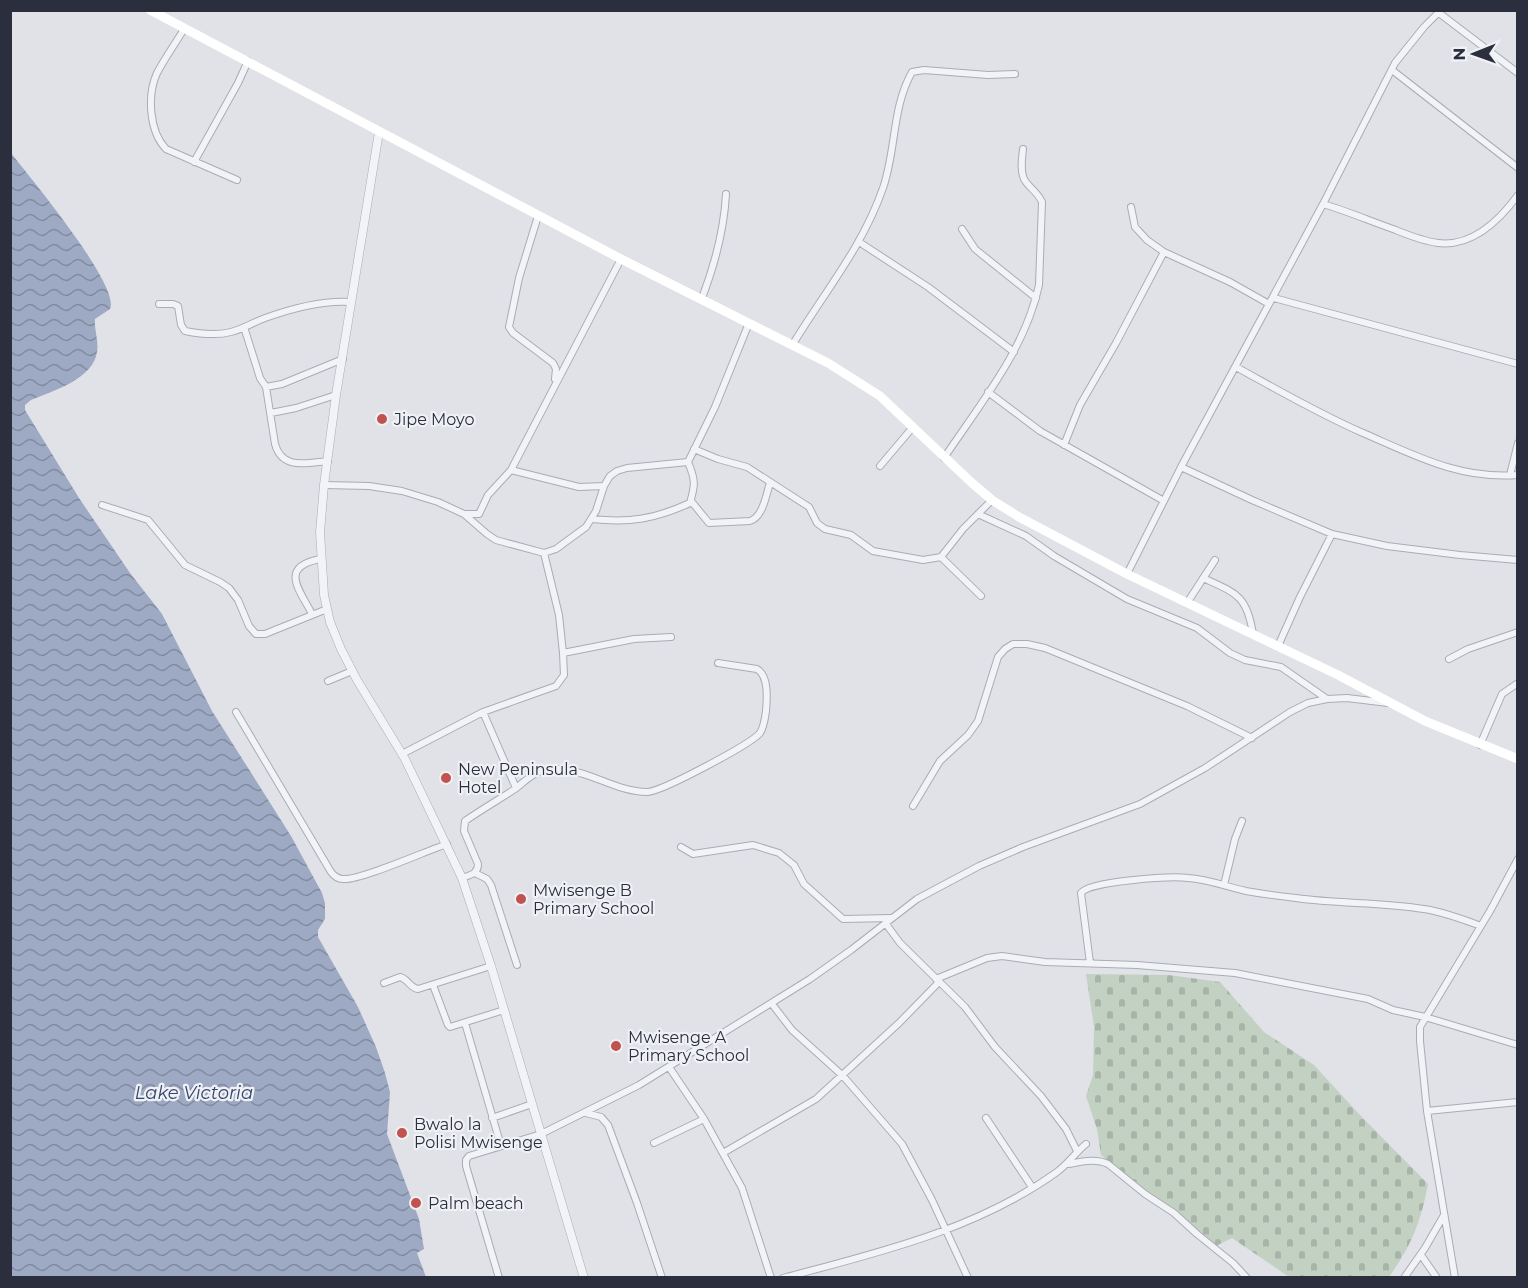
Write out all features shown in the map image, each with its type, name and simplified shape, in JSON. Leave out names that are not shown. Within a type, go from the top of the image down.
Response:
[{"type":"main road","points":[[150,10],[538,216],[838,368],[880,396],[943,458],[992,500],[1019,517],[1127,574],[1338,675],[1389,703],[1480,745],[1518,759]]},
{"type":"street","points":[[1127,574],[1181,466],[1274,298],[1392,70],[1412,41],[1440,12],[1518,73]]},
{"type":"street","points":[[184,29],[156,75],[152,92],[153,128],[159,142],[166,149],[237,180]]},
{"type":"street","points":[[194,162],[248,61]]},
{"type":"street","points":[[793,344],[859,242],[876,207],[889,170],[904,85],[912,72],[924,69],[988,75],[1015,74]]},
{"type":"street","points":[[1392,70],[1518,168]]},
{"type":"street","points":[[379,132],[336,395],[324,485],[320,559],[327,609],[334,633],[352,670],[402,754],[462,878],[491,966],[581,1277]]},
{"type":"street","points":[[943,458],[1014,352],[1036,298],[1039,285],[1042,202],[1038,193],[1024,178],[1023,149]]},
{"type":"street","points":[[702,298],[716,261],[722,236],[726,194]]},
{"type":"street","points":[[1323,204],[1422,240],[1453,243],[1471,237],[1491,226],[1505,213],[1518,195]]},
{"type":"street","points":[[1131,207],[1135,227],[1147,240],[1164,252],[1230,282],[1269,304]]},
{"type":"street","points":[[538,216],[519,278],[509,327],[513,333],[555,365],[554,386]]},
{"type":"street","points":[[962,229],[975,249],[1036,298]]},
{"type":"street","points":[[859,242],[928,287],[1014,352]]},
{"type":"street","points":[[1064,445],[1080,405],[1164,252]]},
{"type":"street","points":[[464,514],[479,514],[488,495],[511,470],[621,259]]},
{"type":"street","points":[[1274,298],[1518,364]]},
{"type":"street","points":[[159,304],[178,306],[181,325],[185,331],[216,334],[232,332],[298,308],[336,301],[351,302]]},
{"type":"street","points":[[592,519],[626,521],[645,519],[666,514],[690,503],[695,489],[695,477],[688,462],[715,407],[749,323]]},
{"type":"street","points":[[244,327],[260,378],[266,387],[277,451],[282,458],[294,464],[328,461]]},
{"type":"street","points":[[266,387],[272,388],[343,359]]},
{"type":"street","points":[[1236,367],[1330,419],[1438,466],[1486,475],[1518,475]]},
{"type":"street","points":[[988,392],[1040,431],[1164,501]]},
{"type":"street","points":[[271,413],[296,408],[336,395]]},
{"type":"street","points":[[880,466],[913,427]]},
{"type":"street","points":[[1510,475],[1518,443]]},
{"type":"street","points":[[694,449],[747,467],[809,507],[820,526],[825,530],[851,535],[873,551],[923,560],[941,557],[992,500]]},
{"type":"street","points":[[324,485],[369,486],[402,491],[438,502],[464,514],[496,540],[544,553],[556,549],[578,534],[592,519],[604,486],[610,476],[617,471],[688,462]]},
{"type":"street","points":[[1181,466],[1252,500],[1332,534],[1387,546],[1518,560]]},
{"type":"street","points":[[511,470],[579,487],[604,486]]},
{"type":"street","points":[[690,500],[709,523],[750,521],[759,514],[770,483]]},
{"type":"street","points":[[102,505],[148,520],[185,565],[229,588],[256,634],[265,633],[327,609]]},
{"type":"street","points":[[978,514],[1026,536],[1054,556],[1126,599],[1197,628],[1230,653],[1245,660],[1281,667],[1328,699]]},
{"type":"street","points":[[1278,646],[1299,597],[1332,534]]},
{"type":"street","points":[[402,754],[483,712],[556,686],[564,675],[559,615],[544,553]]},
{"type":"street","points":[[941,557],[981,596]]},
{"type":"street","points":[[312,615],[296,583],[296,574],[297,569],[303,564],[320,559]]},
{"type":"street","points":[[1187,603],[1215,560]]},
{"type":"street","points":[[1203,578],[1232,592],[1242,600],[1250,616],[1253,634]]},
{"type":"street","points":[[1449,659],[1468,649],[1518,632]]},
{"type":"street","points":[[563,653],[634,639],[671,637]]},
{"type":"street","points":[[913,806],[940,760],[968,735],[978,721],[998,657],[1013,644],[1027,644],[1078,661],[1187,706],[1252,738]]},
{"type":"street","points":[[462,878],[475,873],[478,869],[463,824],[530,776],[542,771],[573,771],[627,788],[650,792],[679,780],[749,742],[760,733],[766,704],[764,677],[761,671],[718,663]]},
{"type":"street","points":[[328,681],[352,670]]},
{"type":"street","points":[[1480,745],[1502,694],[1518,684]]},
{"type":"street","points":[[499,1278],[465,1163],[469,1156],[541,1134],[632,1089],[669,1068],[724,1031],[772,1004],[851,950],[917,899],[979,866],[1066,830],[1148,800],[1205,768],[1290,712],[1308,703],[1347,698],[1389,703]]},
{"type":"street","points":[[236,712],[331,872],[337,878],[360,877],[447,844]]},
{"type":"street","points":[[483,712],[516,788]]},
{"type":"street","points":[[1224,885],[1235,839],[1242,821]]},
{"type":"street","points":[[681,847],[695,854],[740,846],[764,847],[787,858],[800,874],[804,884],[843,919],[892,918]]},
{"type":"street","points":[[1455,1278],[1427,1111],[1420,1027],[1518,860]]},
{"type":"street","points":[[475,873],[487,879],[491,885],[517,965]]},
{"type":"street","points":[[1090,963],[1081,901],[1083,890],[1108,883],[1172,877],[1198,879],[1245,891],[1314,901],[1382,904],[1424,909],[1481,926]]},
{"type":"street","points":[[886,924],[900,943],[965,1007],[995,1047],[1053,1112],[1077,1151]]},
{"type":"street","points":[[723,1153],[816,1099],[908,1015],[938,980],[987,958],[1002,956],[1045,962],[1137,965],[1235,973],[1360,997],[1393,1010],[1425,1017],[1518,1045]]},
{"type":"street","points":[[384,983],[400,977],[415,989],[491,966]]},
{"type":"street","points":[[433,984],[448,1024],[454,1026],[504,1010]]},
{"type":"street","points":[[772,1004],[792,1030],[843,1076],[902,1144],[932,1200],[968,1278]]},
{"type":"street","points":[[465,1023],[501,1146]]},
{"type":"street","points":[[669,1068],[704,1119],[742,1188],[771,1278]]},
{"type":"street","points":[[1427,1111],[1518,1102]]},
{"type":"street","points":[[492,1118],[532,1104]]},
{"type":"street","points":[[586,1113],[602,1117],[608,1125],[662,1278]]},
{"type":"street","points":[[986,1118],[1032,1187]]},
{"type":"street","points":[[654,1143],[704,1119]]},
{"type":"street","points":[[783,1278],[895,1248],[1004,1204],[1067,1164],[1086,1144]]},
{"type":"street","points":[[1067,1164],[1089,1161],[1101,1161],[1108,1164],[1145,1194],[1174,1213],[1233,1263],[1247,1278]]},
{"type":"street","points":[[1404,1278],[1421,1255],[1444,1215]]},
{"type":"street","points":[[1421,1255],[1437,1278]]},
{"type":"green space","points":[[1086,974],[1169,975],[1220,982],[1264,1032],[1314,1065],[1428,1184],[1414,1233],[1389,1277],[1289,1277],[1232,1238],[1214,1247],[1101,1155],[1097,1129],[1086,1096],[1093,1075],[1094,1027]]},
{"type":"water","name":"Lake Victoria","points":[[11,153],[88,255],[110,297],[110,309],[95,319],[97,352],[88,370],[71,383],[31,400],[25,405],[25,410],[79,498],[130,573],[162,614],[212,711],[291,836],[322,893],[325,903],[325,919],[318,930],[318,937],[358,1007],[385,1073],[390,1092],[387,1134],[419,1219],[424,1249],[417,1253],[426,1277],[11,1277]]},
{"type":"place","name":"Jipe Moyo","points":[[382,419]]},
{"type":"place","name":"New Peninsula Hotel","points":[[446,778]]},
{"type":"place","name":"Mwisenge B Primary School","points":[[521,899]]},
{"type":"place","name":"Mwisenge A Primary School","points":[[616,1046]]},
{"type":"place","name":"Bwalo la Polisi Mwisenge","points":[[402,1133]]},
{"type":"place","name":"Palm beach","points":[[416,1203]]}]
